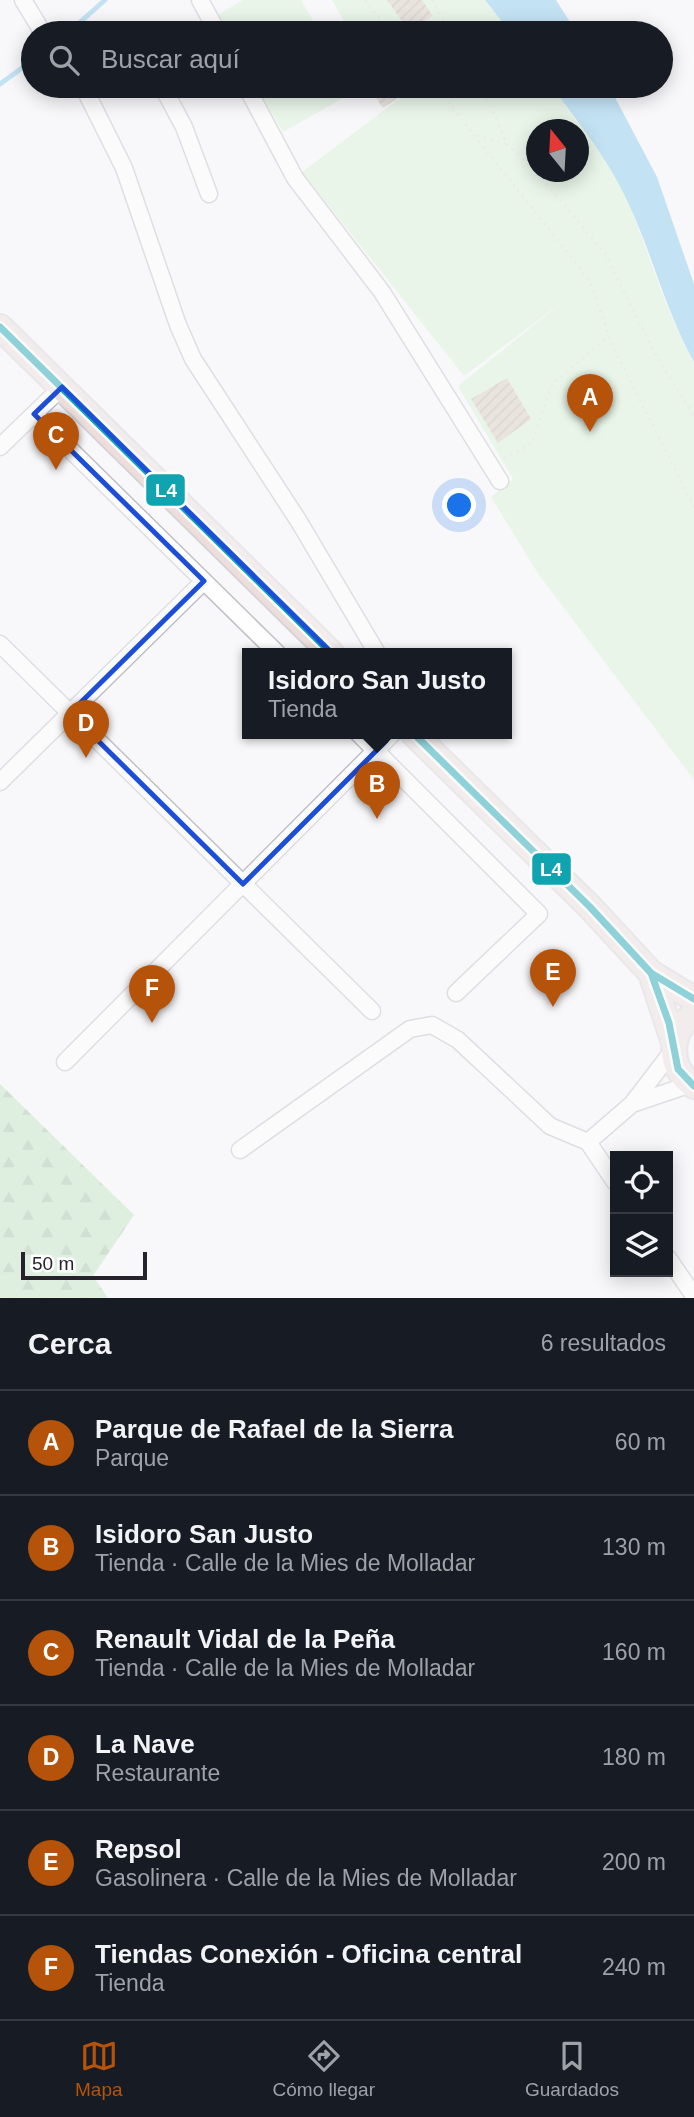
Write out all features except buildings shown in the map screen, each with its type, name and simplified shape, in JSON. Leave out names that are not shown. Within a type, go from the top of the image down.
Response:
[{"type":"highway","points":[[0,327],[326,648]]},
{"type":"highway","points":[[420,739],[590,907],[651,973],[694,999]]},
{"type":"highway","points":[[651,973],[674,1046],[678,1069],[693,1085]]},
{"type":"highway","points":[[674,1046],[681,1026],[694,1014]]},
{"type":"street","points":[[23,0],[35,21]]},
{"type":"street","points":[[200,0],[211,21]]},
{"type":"street","points":[[89,98],[124,168],[178,325],[194,359],[298,520],[374,648]]},
{"type":"street","points":[[168,98],[184,127],[209,194]]},
{"type":"street","points":[[252,98],[295,178],[382,292],[500,481]]},
{"type":"street","points":[[0,447],[62,387]]},
{"type":"street","points":[[34,414],[271,648]]},
{"type":"street","points":[[0,782],[204,582]]},
{"type":"street","points":[[0,644],[372,1011]]},
{"type":"street","points":[[364,739],[539,914],[456,993]]},
{"type":"street","points":[[65,1062],[387,739]]},
{"type":"street","points":[[240,1150],[410,1029],[432,1025],[458,1040],[550,1126],[588,1142],[610,1175]]},
{"type":"street","points":[[588,1142],[632,1104],[674,1046]]},
{"type":"street","points":[[632,1104],[693,1085]]},
{"type":"street","points":[[673,1265],[694,1296]]},
{"type":"path","points":[[365,0],[382,21]]},
{"type":"path","points":[[432,0],[444,21]]},
{"type":"path","points":[[445,98],[590,281],[609,336],[694,506]]},
{"type":"path","points":[[487,98],[508,144],[539,175],[604,252],[657,357],[694,416]]},
{"type":"path","points":[[474,134],[508,144]]},
{"type":"path","points":[[490,465],[531,444],[552,385],[609,336]]},
{"type":"highlighted area","points":[[62,387],[399,719],[386,741],[243,884],[70,713],[204,581],[34,414]]},
{"type":"green space","points":[[243,0],[301,0],[313,21],[219,21],[216,16]]},
{"type":"green space","points":[[332,0],[485,0],[502,21],[344,21]]},
{"type":"green space","points":[[263,98],[343,98],[283,132]]},
{"type":"green space","points":[[400,98],[560,98],[576,119],[526,119],[526,182],[589,182],[589,137],[601,154],[619,183],[635,218],[674,322],[694,362],[694,780],[539,575],[491,497],[513,479],[458,386],[565,300],[464,376],[302,172]]},
{"type":"green space","points":[[0,1084],[134,1215],[93,1276],[108,1298],[0,1298]]},
{"type":"water","points":[[485,0],[556,0],[569,21],[502,21]]},
{"type":"water","points":[[560,98],[615,98],[657,177],[694,284],[694,362],[684,343],[638,227],[614,175],[589,137],[589,119],[575,119]]},
{"type":"waterway","points":[[81,21],[105,0]]},
{"type":"waterway","points":[[0,84],[21,69]]},
{"type":"transit line","name":"L4","points":[[0,327],[326,648]]},
{"type":"transit line","name":"L4","points":[[419,739],[590,907],[651,973],[694,999]]},
{"type":"transit line","name":"L4","points":[[651,973],[669,1023],[678,1069],[694,1086]]},
{"type":"place","name":"Parque de Rafael de la Sierra","points":[[590,432]]},
{"type":"place","name":"Renault Vidal de la Peña","points":[[56,470]]},
{"type":"place","name":"La Nave","points":[[86,758]]},
{"type":"place","name":"Isidoro San Justo","points":[[377,819]]},
{"type":"place","name":"Repsol","points":[[553,1007]]},
{"type":"place","name":"Tiendas Conexión - Oficina central","points":[[152,1023]]}]
